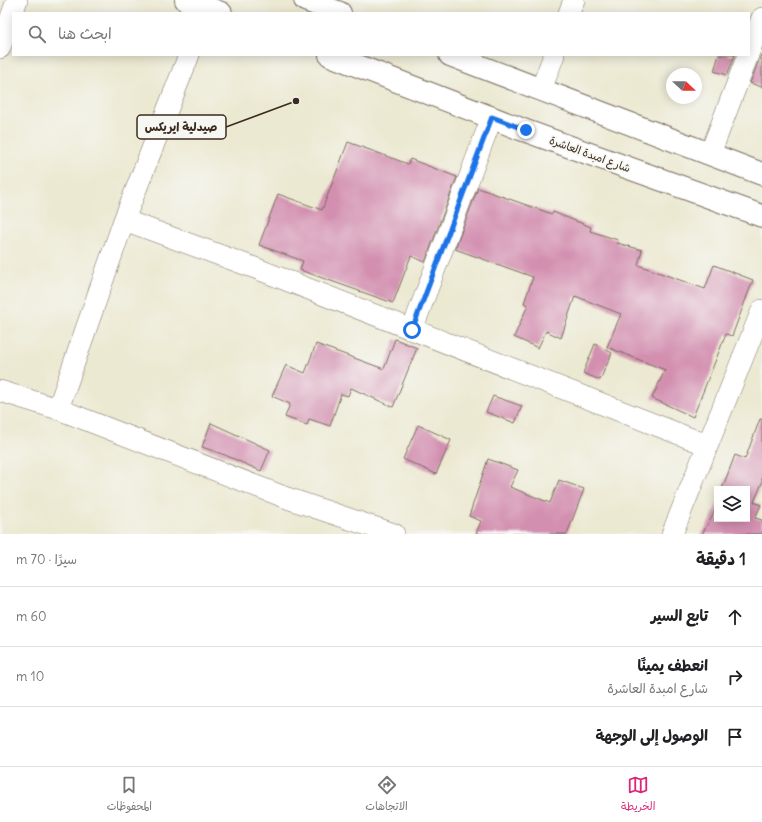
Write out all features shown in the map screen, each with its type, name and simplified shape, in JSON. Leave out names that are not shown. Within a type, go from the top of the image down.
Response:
[{"type":"main road","points":[[186,0],[210,11]]},
{"type":"main road","points":[[306,0],[337,12]]},
{"type":"main road","name":"شارع امبدة العاشرة","points":[[333,56],[492,117],[762,216]]},
{"type":"main road","points":[[453,56],[762,174]]},
{"type":"street","points":[[13,12],[17,0]]},
{"type":"street","points":[[569,12],[574,0]]},
{"type":"street","points":[[0,48],[12,14]]},
{"type":"street","points":[[750,49],[762,18]]},
{"type":"street","points":[[58,409],[124,220],[189,56]]},
{"type":"street","points":[[541,90],[554,56]]},
{"type":"street","points":[[710,154],[748,56]]},
{"type":"street","points":[[412,330],[492,117]]},
{"type":"street","points":[[124,220],[255,268],[707,445]]},
{"type":"street","points":[[672,534],[762,310]]},
{"type":"street","points":[[0,391],[58,409],[287,498],[394,534]]},
{"type":"building","points":[[762,55],[762,87],[750,83]]},
{"type":"building","points":[[719,56],[735,56],[727,75],[714,71]]},
{"type":"building","points":[[348,142],[408,164],[410,159],[457,177],[425,262],[411,256],[393,303],[300,270],[303,261],[259,245],[278,194],[322,210]]},
{"type":"building","points":[[478,188],[552,214],[553,212],[591,227],[590,231],[618,240],[617,243],[642,250],[638,265],[705,289],[714,265],[753,280],[732,336],[726,334],[693,417],[652,398],[665,370],[607,347],[621,314],[575,296],[561,338],[546,331],[538,348],[514,337],[528,305],[524,303],[533,277],[455,249]]},
{"type":"building","points":[[395,339],[417,348],[393,407],[351,388],[348,396],[341,394],[330,426],[309,419],[307,425],[285,417],[290,404],[272,396],[286,365],[305,373],[316,344],[384,369]]},
{"type":"building","points":[[595,344],[612,353],[600,380],[583,373]]},
{"type":"building","points":[[493,396],[522,406],[515,423],[486,412]]},
{"type":"building","points":[[760,419],[762,419],[762,483],[754,502],[761,505],[755,518],[762,520],[762,534],[702,534],[714,511],[714,522],[750,522],[750,486],[723,486],[735,455],[745,459]]},
{"type":"building","points":[[211,423],[270,450],[261,471],[225,455],[202,447]]},
{"type":"building","points":[[418,425],[451,440],[436,474],[403,459]]},
{"type":"building","points":[[488,459],[518,470],[510,487],[550,503],[559,480],[584,489],[567,534],[476,534],[481,521],[469,516]]},
{"type":"place","name":"صيدلية ايريكس","points":[[296,101]]},
{"type":"route","points":[[412,330],[492,117],[526,130]]}]
